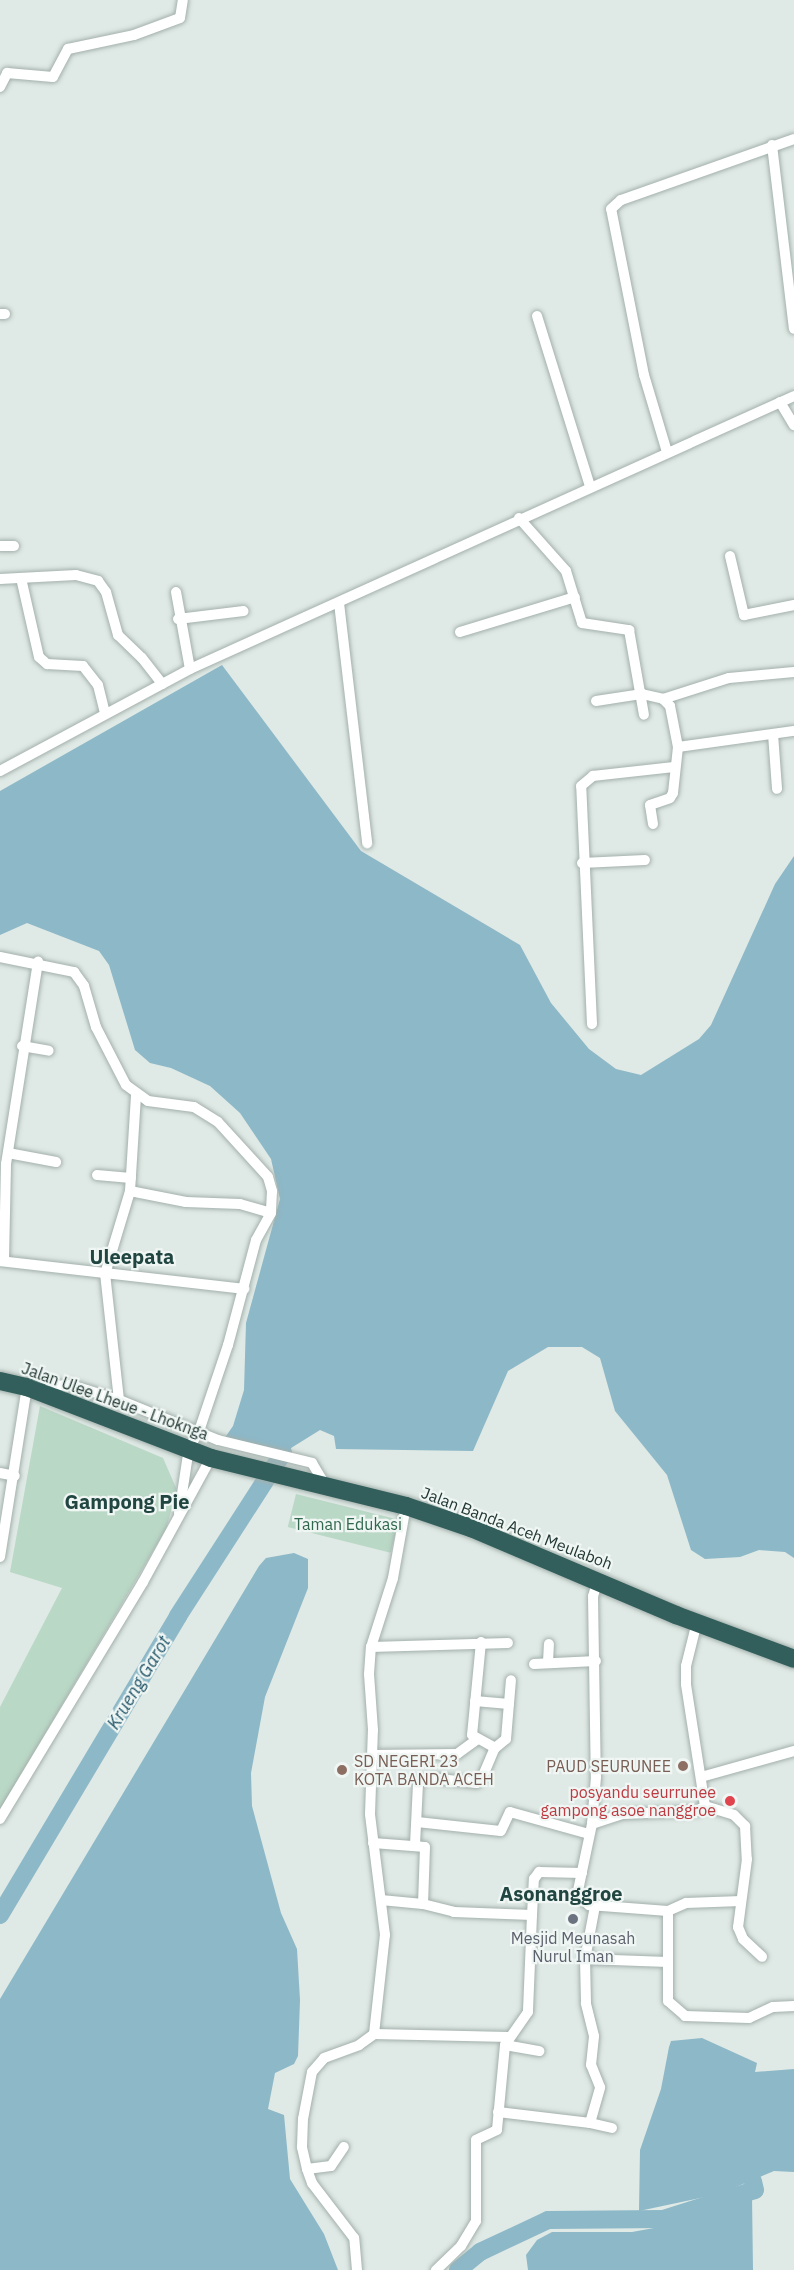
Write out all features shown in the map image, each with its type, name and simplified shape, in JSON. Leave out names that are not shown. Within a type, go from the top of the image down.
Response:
[{"type":"highway","name":"Jalan Ulee Lheue - Lhoknga","points":[[0,1381],[27,1387],[214,1459]]},
{"type":"highway","name":"Jalan Banda Aceh Meulaboh","points":[[214,1459],[297,1469],[325,1485],[406,1506],[598,1579],[697,1622],[794,1659]]},
{"type":"street","points":[[0,87],[7,73],[52,77],[68,50],[134,35],[180,18],[183,0]]},
{"type":"street","points":[[666,452],[644,375],[610,209],[621,200],[717,169],[772,145],[794,139]]},
{"type":"street","points":[[772,145],[794,329]]},
{"type":"street","points":[[537,316],[590,486]]},
{"type":"street","points":[[3,769],[190,669],[339,603],[519,518],[794,396]]},
{"type":"street","points":[[780,402],[794,425]]},
{"type":"street","points":[[519,518],[566,571],[582,623],[589,626],[623,626],[629,630],[644,715]]},
{"type":"street","points":[[0,546],[14,546]]},
{"type":"street","points":[[730,556],[744,615],[794,605]]},
{"type":"street","points":[[0,579],[75,575],[98,581],[106,592],[118,635],[142,658],[162,684]]},
{"type":"street","points":[[21,578],[39,657],[47,664],[83,666],[98,685],[105,714]]},
{"type":"street","points":[[176,592],[178,619],[190,669]]},
{"type":"street","points":[[460,632],[575,597]]},
{"type":"street","points":[[339,603],[367,843]]},
{"type":"street","points":[[178,619],[244,610]]},
{"type":"street","points":[[596,701],[642,694],[663,699],[729,678],[794,672]]},
{"type":"street","points":[[653,824],[650,805],[670,798],[673,767],[678,747],[670,706],[663,699]]},
{"type":"street","points":[[678,747],[794,731]]},
{"type":"street","points":[[773,734],[777,789]]},
{"type":"street","points":[[592,1024],[582,863],[583,781],[593,776],[673,767]]},
{"type":"street","points":[[582,863],[645,860]]},
{"type":"street","points":[[0,957],[38,962],[76,973],[84,986],[96,1027],[126,1085],[136,1095],[148,1101],[194,1107],[218,1122],[268,1177],[272,1191],[271,1213],[256,1240],[244,1289],[199,1431],[189,1448],[179,1513]]},
{"type":"street","points":[[38,962],[22,1046],[8,1153],[2,1261],[244,1289]]},
{"type":"street","points":[[22,1046],[49,1051]]},
{"type":"street","points":[[119,1400],[105,1274],[130,1191],[136,1095]]},
{"type":"street","points":[[8,1153],[56,1162]]},
{"type":"street","points":[[97,1175],[130,1178]]},
{"type":"street","points":[[130,1191],[186,1202],[240,1204],[271,1213]]},
{"type":"street","points":[[0,1557],[1,1540],[15,1476],[27,1387],[56,1383],[119,1400],[297,1469]]},
{"type":"street","points":[[0,1820],[143,1582],[179,1513],[196,1491],[214,1459]]},
{"type":"street","points":[[0,1473],[15,1476]]},
{"type":"street","points":[[374,2034],[385,1935],[373,1843],[371,1647],[393,1578],[406,1506]]},
{"type":"street","points":[[598,1579],[593,1596],[597,1741],[590,1829],[577,1895],[595,1906],[668,1911],[687,1903],[741,1901]]},
{"type":"street","points":[[697,1622],[686,1666],[686,1684],[705,1806]]},
{"type":"street","points":[[481,1642],[472,1729],[476,1740],[495,1748]]},
{"type":"street","points":[[371,1647],[508,1643]]},
{"type":"street","points":[[548,1662],[549,1644]]},
{"type":"street","points":[[534,1664],[596,1661]]},
{"type":"street","points":[[415,1845],[418,1783],[422,1780],[477,1783],[495,1748],[506,1739],[511,1680]]},
{"type":"street","points":[[475,1701],[509,1704]]},
{"type":"street","points":[[372,1755],[457,1754],[476,1740]]},
{"type":"street","points":[[701,1777],[794,1751]]},
{"type":"street","points":[[417,1822],[501,1831],[510,1812],[590,1829],[622,1814],[697,1811],[705,1806],[734,1815],[745,1826],[747,1859],[738,1927],[743,1939],[762,1957]]},
{"type":"street","points":[[373,1843],[424,1847],[427,1854],[423,1904]]},
{"type":"street","points":[[436,2270],[460,2246],[476,2221],[476,2140],[493,2135],[507,2041],[528,2012],[534,1880],[539,1872],[582,1873]]},
{"type":"street","points":[[381,1900],[423,1904],[454,1912],[532,1915]]},
{"type":"street","points":[[590,2123],[600,2087],[591,2065],[594,2036],[586,2003],[585,1959],[595,1906]]},
{"type":"street","points":[[668,1911],[668,2001],[685,2016],[749,2018],[773,2007],[794,2006]]},
{"type":"street","points":[[585,1959],[668,1962]]},
{"type":"street","points":[[357,2270],[354,2238],[312,2183],[307,2169],[302,2146],[303,2119],[312,2072],[324,2058],[358,2045],[374,2034],[507,2041],[538,2050]]},
{"type":"street","points":[[498,2112],[590,2123],[612,2128]]},
{"type":"street","points":[[307,2169],[332,2166],[344,2147]]},
{"type":"green space","points":[[40,1406],[163,1458],[177,1490],[166,1529],[0,1810],[0,1707],[62,1588],[10,1572]]},
{"type":"green space","name":"Taman Edukasi","points":[[296,1494],[399,1520],[391,1553],[288,1527]]},
{"type":"water","points":[[222,665],[361,851],[520,945],[551,1003],[589,1049],[616,1069],[641,1075],[699,1039],[711,1025],[775,884],[794,856],[794,1558],[785,1552],[759,1550],[740,1557],[705,1559],[691,1550],[667,1475],[615,1411],[600,1358],[582,1347],[548,1347],[508,1371],[473,1451],[336,1449],[334,1436],[320,1430],[283,1453],[224,1439],[233,1426],[244,1390],[246,1323],[280,1199],[271,1159],[240,1113],[210,1086],[171,1068],[150,1063],[135,1050],[109,965],[99,951],[27,923],[0,935],[0,791]]},
{"type":"water","points":[[294,1553],[308,1559],[308,1588],[265,1697],[251,1773],[252,1806],[281,1913],[297,1949],[300,2000],[298,2056],[294,2064],[275,2073],[268,2109],[284,2115],[290,2179],[324,2234],[338,2270],[0,2270],[0,1999],[259,1566],[266,1558]]},
{"type":"water","points":[[702,2038],[757,2063],[755,2072],[794,2069],[794,2172],[774,2171],[719,2194],[639,2211],[640,2150],[661,2089],[671,2041]]},
{"type":"water","points":[[752,2196],[753,2270],[528,2270],[526,2255],[537,2240],[552,2232],[632,2232],[665,2226]]},
{"type":"waterway","name":"Krueng Garot","points":[[0,1915],[178,1616],[283,1453]]},
{"type":"waterway","points":[[458,2270],[480,2252],[548,2220],[663,2219],[755,2190],[753,2181]]},
{"type":"place","name":"PAUD SEURUNEE","points":[[683,1766]]},
{"type":"place","name":"SD NEGERI 23 KOTA BANDA ACEH","points":[[342,1770]]},
{"type":"place","name":"posyandu seurrunee gampong asoe nanggroe","points":[[730,1801]]},
{"type":"place","name":"Mesjid Meunasah Nurul Iman","points":[[573,1919]]},
{"type":"district","name":"Uleepata","points":[[132,1256]]},
{"type":"district","name":"Gampong Pie","points":[[127,1501]]},
{"type":"district","name":"Asonanggroe","points":[[561,1893]]}]
